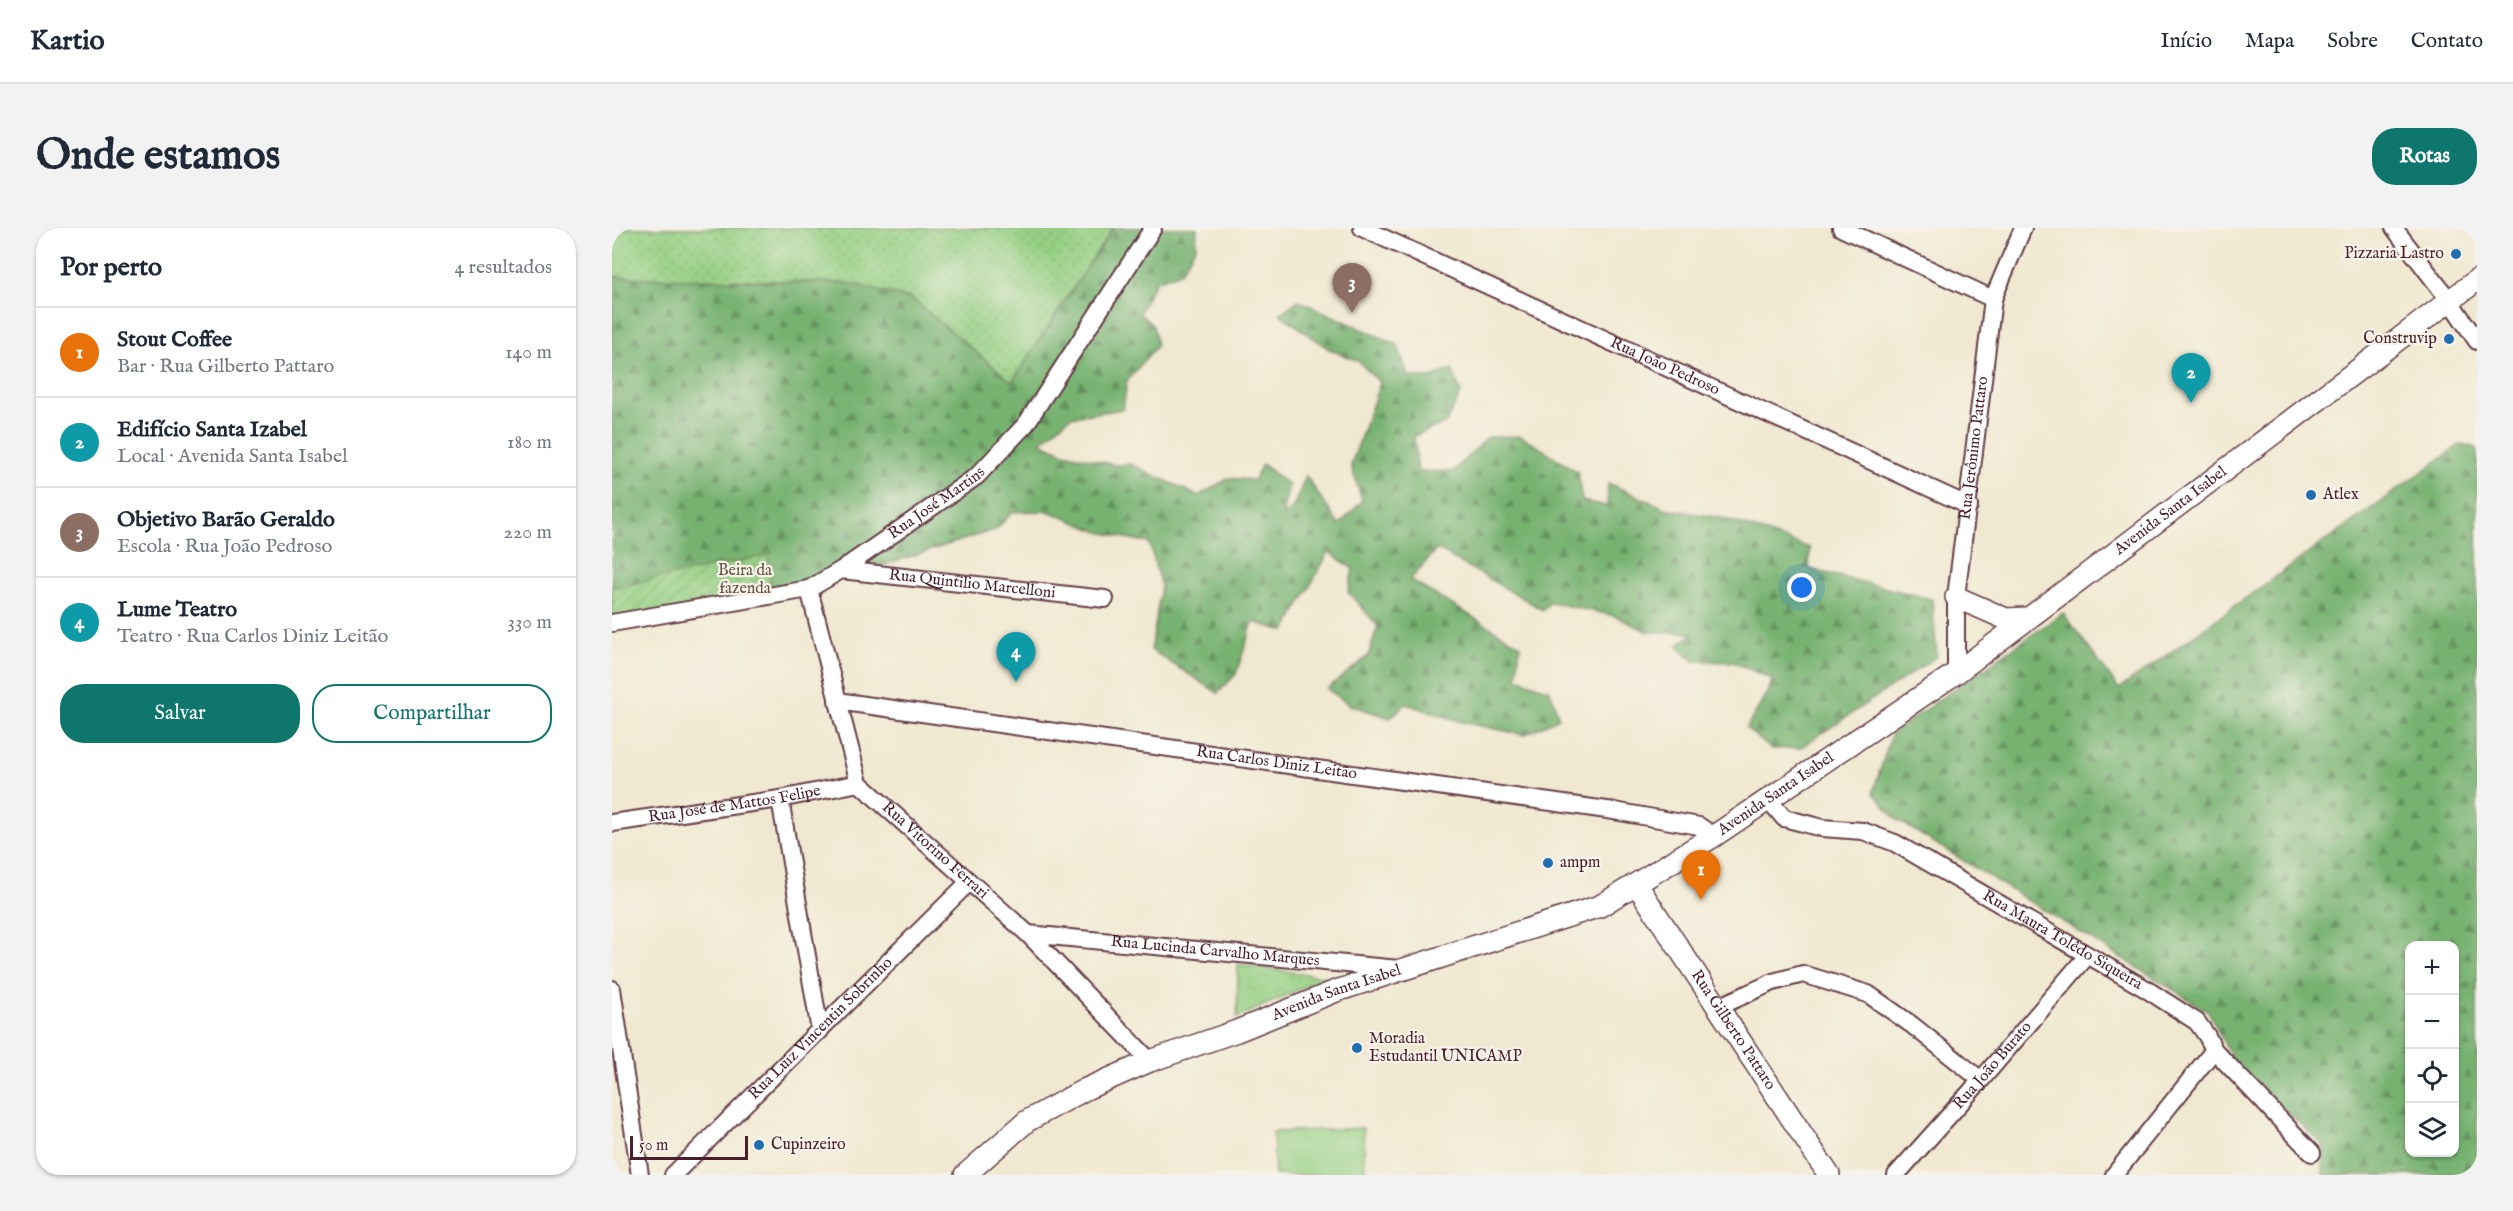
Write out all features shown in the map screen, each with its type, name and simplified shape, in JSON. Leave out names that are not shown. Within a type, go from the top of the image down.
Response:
[{"type":"main road","name":"Avenida Santa Isabel","points":[[965,1175],[1027,1121],[1086,1089],[1150,1061],[1237,1031],[1336,991],[1600,906],[1637,885],[1714,836],[1956,673],[2477,280]]},
{"type":"main road","points":[[1956,597],[2006,619],[2027,618]]},
{"type":"main road","name":"Rua Gilberto Pattaro","points":[[1637,885],[1829,1175]]},
{"type":"street","name":"Rua José Martins","points":[[612,623],[809,589],[841,570],[977,476],[1026,424],[1153,228]]},
{"type":"street","name":"Rua João Pedroso","points":[[1362,228],[1969,506]]},
{"type":"street","points":[[1841,228],[1993,299]]},
{"type":"street","name":"Rua Jerônimo Pattaro","points":[[1956,673],[1956,597],[1993,299],[2023,228]]},
{"type":"street","points":[[2394,228],[2477,341]]},
{"type":"street","name":"Rua Quintilio Marcelloni","points":[[841,570],[1104,599]]},
{"type":"street","points":[[809,589],[859,783]]},
{"type":"street","name":"Rua Carlos Diniz Leitão","points":[[837,701],[1614,811],[1699,826],[1714,836]]},
{"type":"street","name":"Rua José de Mattos Felipe","points":[[612,823],[780,799],[859,783]]},
{"type":"street","name":"Rua Vitorino Ferrari","points":[[859,783],[1028,934],[1150,1061]]},
{"type":"street","points":[[780,799],[820,1031]]},
{"type":"street","name":"Rua Maura Tolêdo Siqueira","points":[[1768,799],[1784,818],[1822,828],[1863,831],[1895,843],[2146,989],[2197,1022],[2214,1050],[2312,1153]]},
{"type":"street","name":"Rua Luiz Vincentin Sobrinho","points":[[673,1175],[969,882]]},
{"type":"street","name":"Rua Lucinda Carvalho Marques","points":[[1028,934],[1402,970]]},
{"type":"street","name":"Rua João Burato","points":[[1896,1175],[2087,956]]},
{"type":"street","points":[[1718,1007],[1773,982],[1803,974],[1868,994],[1912,1025],[1981,1080]]},
{"type":"street","points":[[612,989],[640,1175]]},
{"type":"street","points":[[2121,1172],[2214,1050]]},
{"type":"green space","points":[[612,228],[1113,228],[1012,382],[912,299],[848,283],[612,277]]},
{"type":"green space","points":[[1113,228],[1197,228],[1196,246],[1181,272],[1156,281],[1139,313],[1153,326],[1157,345],[1127,381],[1123,409],[1070,417],[1041,442],[1064,453],[1116,465],[1131,464],[1198,496],[1229,478],[1254,480],[1262,464],[1289,485],[1282,517],[1292,509],[1306,476],[1339,525],[1362,501],[1351,465],[1380,383],[1358,361],[1329,349],[1280,314],[1298,300],[1398,345],[1408,376],[1431,378],[1452,369],[1461,393],[1446,423],[1414,436],[1418,472],[1453,471],[1488,437],[1521,436],[1578,472],[1582,501],[1607,506],[1608,483],[1667,509],[1722,518],[1810,548],[1809,569],[1932,599],[1937,656],[1800,748],[1771,749],[1746,728],[1769,691],[1772,679],[1733,662],[1694,661],[1677,646],[1693,633],[1648,632],[1615,616],[1550,602],[1543,610],[1437,549],[1410,580],[1520,645],[1517,678],[1550,690],[1559,718],[1524,735],[1462,722],[1406,704],[1390,718],[1350,705],[1327,689],[1368,656],[1378,626],[1348,592],[1353,569],[1329,552],[1285,631],[1253,622],[1236,674],[1218,693],[1151,650],[1161,586],[1149,543],[1099,532],[1048,511],[1012,512],[997,529],[809,589],[612,622],[612,277],[848,283],[912,299],[1012,382]]},
{"type":"green space","points":[[2461,444],[2477,448],[2477,1175],[2323,1175],[2323,1145],[2233,1061],[2208,1011],[1897,820],[1873,792],[1892,733],[2063,613],[2119,689]]},
{"type":"green space","name":"Beira da fazenda","points":[[768,555],[771,595],[612,622],[612,588]]},
{"type":"green space","points":[[1238,964],[1326,977],[1237,1018]]},
{"type":"green space","points":[[1363,1128],[1365,1175],[1275,1175],[1273,1132]]},
{"type":"place","name":"Pizzaria Lastro","points":[[2456,254]]},
{"type":"place","name":"Objetivo Barão Geraldo","points":[[1352,313]]},
{"type":"place","name":"Construvip","points":[[2449,339]]},
{"type":"place","name":"Edifício Santa Izabel","points":[[2191,403]]},
{"type":"place","name":"Atlex","points":[[2311,495]]},
{"type":"place","name":"Lume Teatro","points":[[1016,682]]},
{"type":"place","name":"ampm","points":[[1548,863]]},
{"type":"place","name":"Stout Coffee","points":[[1701,900]]},
{"type":"place","name":"Moradia Estudantil UNICAMP","points":[[1357,1048]]},
{"type":"place","name":"Cupinzeiro","points":[[759,1145]]}]
